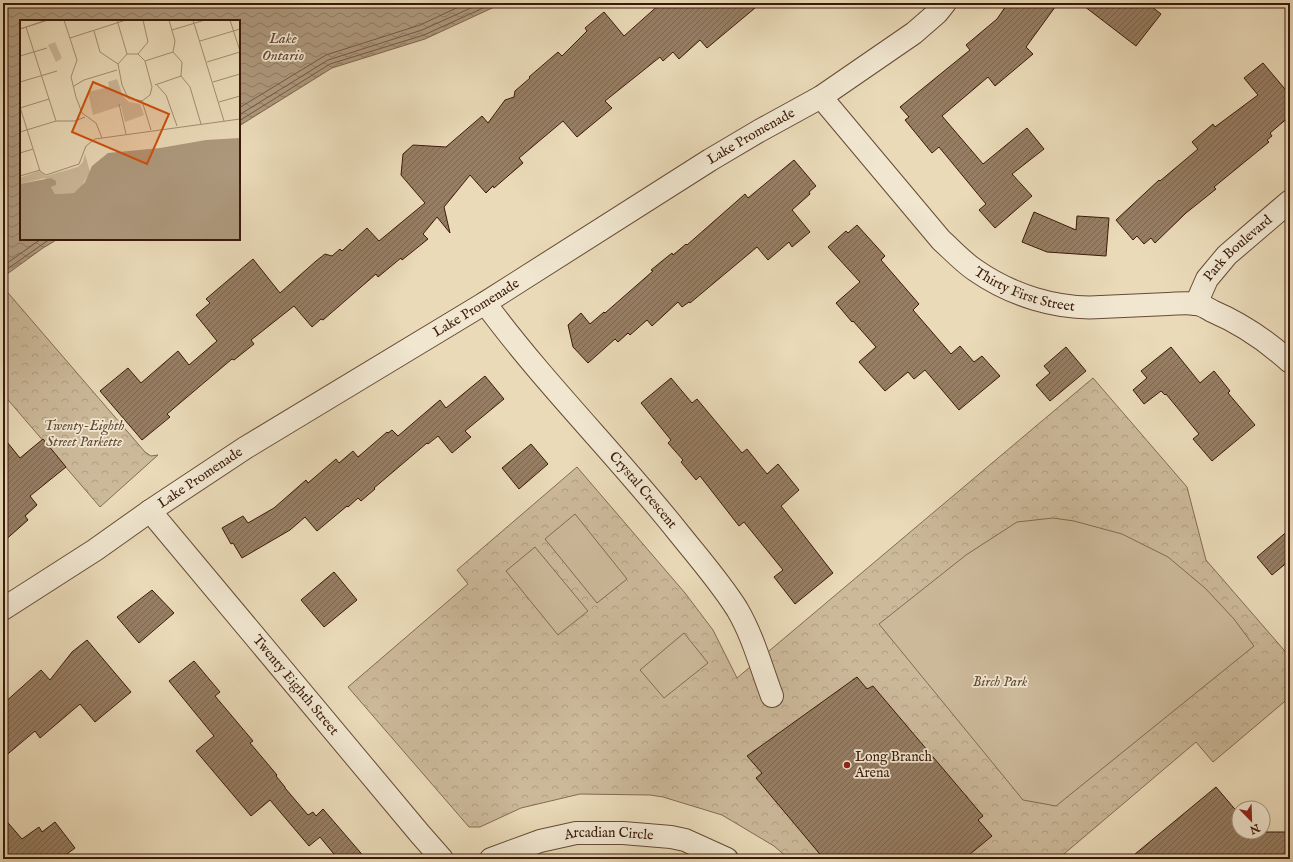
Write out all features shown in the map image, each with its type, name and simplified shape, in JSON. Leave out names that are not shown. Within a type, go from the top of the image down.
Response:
[{"type":"street","name":"Lake Promenade","points":[[3,609],[95,550],[150,511],[245,448],[485,303],[759,130],[821,97],[914,34],[945,3]]},
{"type":"street","name":"Thirty First Street","points":[[821,97],[941,240],[974,269],[993,281],[1012,291],[1033,298],[1054,304],[1076,307],[1196,304],[1229,318],[1268,344],[1290,362]]},
{"type":"street","name":"Park Boulevard","points":[[1196,304],[1207,279],[1226,255],[1290,201]]},
{"type":"street","name":"Crystal Crescent","points":[[485,303],[510,337],[658,507],[714,576],[737,609],[748,630],[772,696]]},
{"type":"street","name":"Twenty Eighth Street","points":[[150,511],[442,859]]},
{"type":"street","name":"Arcadian Circle","points":[[491,859],[540,841],[576,833],[623,833],[671,837],[685,840],[727,859]]},
{"type":"green space","name":"Twenty-Eighth Street Parkette","points":[[3,287],[145,452],[151,456],[158,455],[100,507],[3,394]]},
{"type":"green space","name":"Birch Park","points":[[1093,378],[1187,487],[1206,560],[1290,657],[1290,697],[1213,762],[1196,742],[1058,859],[789,859],[774,846],[722,815],[663,797],[650,795],[580,794],[521,808],[480,827],[469,827],[348,687],[468,584],[457,570],[577,467],[685,593],[713,630],[737,678]]},
{"type":"green space","points":[[575,514],[627,579],[597,603],[545,539]]},
{"type":"green space","points":[[1053,518],[1074,521],[1122,534],[1168,557],[1205,588],[1234,619],[1254,646],[1056,806],[1023,800],[879,624],[966,555],[1017,522]]},
{"type":"green space","points":[[535,547],[588,611],[558,635],[506,571]]},
{"type":"green space","points":[[684,633],[708,663],[664,698],[640,670]]},
{"type":"water","name":"Lake Ontario","points":[[3,3],[503,3],[425,39],[332,68],[240,125],[240,20],[20,20],[20,240],[56,240],[3,277]]},
{"type":"building","points":[[661,3],[761,3],[707,48],[700,40],[679,59],[673,52],[663,61],[660,57],[605,101],[612,108],[577,137],[563,121],[519,158],[523,163],[486,193],[470,175],[444,207],[450,233],[437,217],[423,234],[428,239],[402,260],[401,258],[378,277],[376,274],[323,320],[321,319],[312,327],[294,306],[251,340],[254,344],[234,360],[232,359],[167,414],[170,417],[142,440],[100,391],[128,368],[141,383],[178,351],[189,365],[217,341],[196,315],[210,303],[206,299],[253,259],[280,293],[325,254],[332,256],[340,249],[342,251],[367,228],[379,241],[425,203],[401,175],[403,154],[413,145],[446,147],[482,116],[488,123],[505,100],[514,97],[515,91],[530,78],[529,77],[558,52],[562,56],[587,31],[585,28],[604,12],[624,36]]},
{"type":"building","points":[[1008,3],[1058,3],[1026,47],[1033,54],[995,86],[988,77],[942,116],[983,164],[1027,128],[1044,149],[1012,174],[1032,196],[995,228],[979,210],[986,204],[939,147],[932,153],[905,120],[909,117],[900,107],[970,50],[966,45],[997,19]]},
{"type":"building","points":[[1080,3],[1147,3],[1161,14],[1136,46]]},
{"type":"building","points":[[1263,63],[1290,95],[1290,116],[1270,133],[1272,136],[1267,140],[1269,142],[1214,187],[1216,189],[1186,213],[1155,243],[1151,238],[1144,244],[1137,236],[1133,240],[1116,220],[1159,180],[1160,181],[1198,149],[1192,142],[1213,124],[1215,127],[1258,95],[1244,78]]},
{"type":"building","points":[[794,160],[816,186],[809,192],[810,194],[792,210],[810,232],[792,247],[789,242],[768,260],[757,247],[690,303],[689,302],[682,307],[678,302],[652,326],[647,320],[630,335],[628,333],[618,342],[615,339],[588,363],[573,347],[568,325],[581,313],[590,324],[604,312],[605,313],[653,271],[651,270],[672,253],[673,255],[686,244],[687,245],[745,194],[748,198]]},
{"type":"building","points":[[1034,212],[1076,230],[1077,216],[1109,218],[1106,256],[1047,252],[1022,242]]},
{"type":"building","points":[[857,225],[885,256],[881,260],[919,304],[913,310],[951,354],[960,346],[974,362],[982,356],[1000,376],[959,410],[925,370],[914,379],[908,372],[885,391],[859,362],[876,347],[836,303],[860,282],[828,247],[846,231],[848,233]]},
{"type":"building","points":[[1066,347],[1086,371],[1050,401],[1036,385],[1050,373],[1044,366]]},
{"type":"building","points":[[1171,347],[1200,383],[1214,371],[1230,391],[1228,393],[1255,425],[1212,461],[1193,439],[1199,434],[1166,394],[1165,395],[1161,391],[1144,404],[1133,390],[1147,378],[1141,371]]},
{"type":"building","points":[[485,376],[504,399],[465,431],[471,437],[452,453],[438,436],[428,444],[427,443],[361,501],[358,498],[317,531],[305,517],[290,530],[242,558],[233,543],[231,544],[222,528],[243,516],[248,523],[274,508],[306,480],[308,483],[336,459],[339,463],[353,451],[358,457],[387,432],[388,433],[392,430],[398,436],[440,400],[446,408]]},
{"type":"building","points":[[671,378],[692,403],[697,399],[742,453],[747,449],[767,474],[778,464],[799,490],[781,506],[833,573],[795,604],[774,577],[783,570],[744,522],[739,526],[700,476],[696,480],[681,462],[683,460],[668,443],[671,440],[641,403]]},
{"type":"building","points":[[3,437],[20,458],[43,439],[66,467],[30,496],[37,505],[25,516],[28,520],[3,542]]},
{"type":"building","points":[[531,444],[548,464],[519,489],[502,468]]},
{"type":"building","points":[[1290,529],[1290,560],[1272,575],[1257,557]]},
{"type":"building","points":[[334,572],[357,600],[324,627],[301,600]]},
{"type":"building","points":[[152,590],[174,613],[139,643],[117,617]]},
{"type":"building","points":[[87,640],[131,692],[95,722],[80,704],[40,738],[35,731],[3,758],[3,704],[41,670],[50,680],[72,652]]},
{"type":"building","points":[[194,661],[220,692],[215,696],[253,741],[250,743],[308,815],[313,812],[316,816],[323,809],[366,859],[338,859],[320,837],[309,846],[270,800],[251,816],[196,751],[214,736],[169,681]]},
{"type":"building","name":"Long Branch Arena","points":[[857,677],[867,689],[873,686],[983,816],[978,820],[992,836],[964,859],[824,859],[756,778],[762,773],[747,756]]},
{"type":"building","points":[[1216,787],[1231,805],[1231,840],[1271,840],[1271,832],[1290,832],[1290,859],[1129,859]]},
{"type":"building","points":[[3,817],[22,839],[39,827],[42,832],[55,822],[75,848],[60,859],[3,859]]},
{"type":"place","name":"Long Branch Arena","points":[[847,765]]}]
